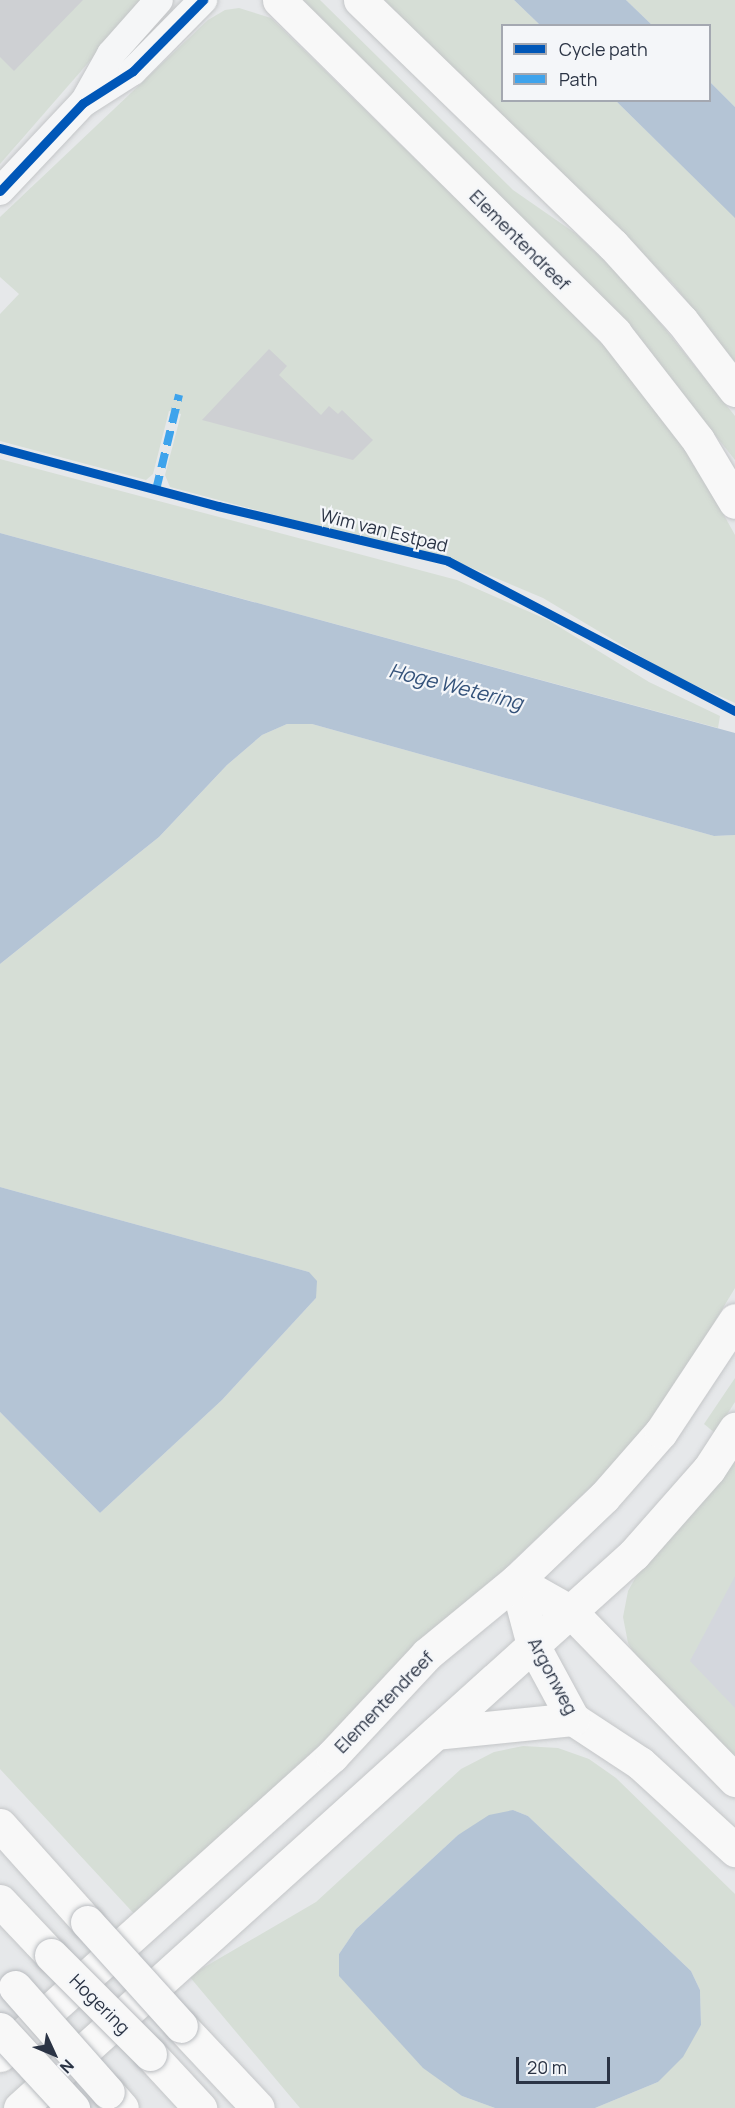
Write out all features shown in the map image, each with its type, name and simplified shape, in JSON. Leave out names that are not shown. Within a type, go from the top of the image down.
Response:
[{"type":"main road","name":"Elementendreef","points":[[279,0],[615,333],[692,432],[735,502]]},
{"type":"main road","points":[[360,0],[613,245],[682,321],[735,390]]},
{"type":"main road","name":"Elementendreef","points":[[0,2055],[332,1756],[427,1654],[516,1581],[604,1497],[660,1432],[735,1320]]},
{"type":"main road","points":[[20,2108],[634,1554],[709,1469],[735,1429]]},
{"type":"main road","points":[[516,1581],[572,1612],[735,1780]]},
{"type":"main road","name":"Argonweg","points":[[516,1581],[533,1646],[573,1719],[640,1763],[735,1850]]},
{"type":"main road","points":[[436,1733],[573,1719]]},
{"type":"main road","points":[[0,1825],[258,2108]]},
{"type":"main road","name":"Hogering","points":[[0,1901],[200,2108]]},
{"type":"main road","points":[[8,1979],[115,2100]]},
{"type":"main road","points":[[0,2029],[73,2108]]},
{"type":"street","points":[[0,191],[83,103],[111,54],[159,0]]},
{"type":"street","points":[[83,103],[133,71],[203,0]]},
{"type":"shaded area","points":[[0,0],[143,0],[0,164]]},
{"type":"shaded area","points":[[303,0],[320,0],[513,190],[575,233],[628,283],[735,416],[735,460],[626,323]]},
{"type":"shaded area","points":[[384,0],[514,0],[539,24],[501,24],[501,102],[617,102],[735,217],[735,362],[673,284]]},
{"type":"shaded area","points":[[626,0],[735,0],[735,107],[711,83],[711,24],[651,24]]},
{"type":"shaded area","points":[[239,8],[271,18],[576,316],[619,362],[694,461],[735,535],[735,703],[672,675],[543,598],[467,566],[170,487],[165,475],[181,414],[169,411],[153,474],[146,480],[0,441],[0,314],[19,294],[0,277],[0,217],[208,20],[225,10]]},
{"type":"shaded area","points":[[0,459],[457,580],[548,620],[649,682],[720,716],[718,728],[0,533]]},
{"type":"shaded area","points":[[287,724],[312,724],[714,836],[735,835],[735,1288],[671,1394],[618,1461],[138,1918],[0,1769],[0,1412],[100,1513],[222,1400],[316,1298],[309,1272],[0,1187],[0,964],[159,837],[227,765],[262,735]]},
{"type":"shaded area","points":[[735,1378],[735,1402],[715,1433],[704,1424]]},
{"type":"shaded area","points":[[735,1458],[735,1576],[690,1661],[735,1708],[735,1757],[642,1667],[628,1643],[623,1617],[628,1591],[642,1566]]},
{"type":"shaded area","points":[[735,1480],[735,1733],[631,1618]]},
{"type":"shaded area","points":[[523,1746],[558,1748],[589,1759],[616,1778],[735,1894],[735,2108],[595,2108],[658,2082],[701,2025],[700,1990],[691,1971],[528,1816],[513,1810],[458,1835],[356,1929],[339,1954],[462,2096],[495,2108],[300,2108],[189,1976],[316,1902],[461,1769],[494,1752]]},
{"type":"water","points":[[514,0],[626,0],[651,24],[539,24]]},
{"type":"water","points":[[711,83],[735,107],[735,218],[617,102],[711,102]]},
{"type":"water","name":"Hoge Wetering","points":[[0,533],[735,733],[735,835],[714,836],[312,724],[287,724],[262,735],[227,765],[159,837],[0,964]]},
{"type":"water","points":[[0,1187],[309,1272],[317,1281],[316,1298],[222,1400],[100,1513],[0,1412]]},
{"type":"water","points":[[513,1810],[528,1816],[691,1971],[700,1990],[701,2025],[683,2057],[658,2082],[595,2108],[495,2108],[462,2096],[423,2068],[339,1976],[339,1954],[356,1929],[458,1835],[489,1815]]},
{"type":"building","points":[[0,0],[83,0],[14,71],[0,57]]},
{"type":"building","points":[[269,349],[287,366],[279,375],[321,415],[329,406],[338,414],[342,410],[373,440],[353,460],[202,420]]},
{"type":"marked path","points":[[156,490],[179,395]]},
{"type":"cycle path","points":[[0,191],[83,103],[133,71],[203,0]]},
{"type":"cycle path","name":"Wim van Estpad","points":[[0,448],[218,506],[448,561],[735,711]]}]
